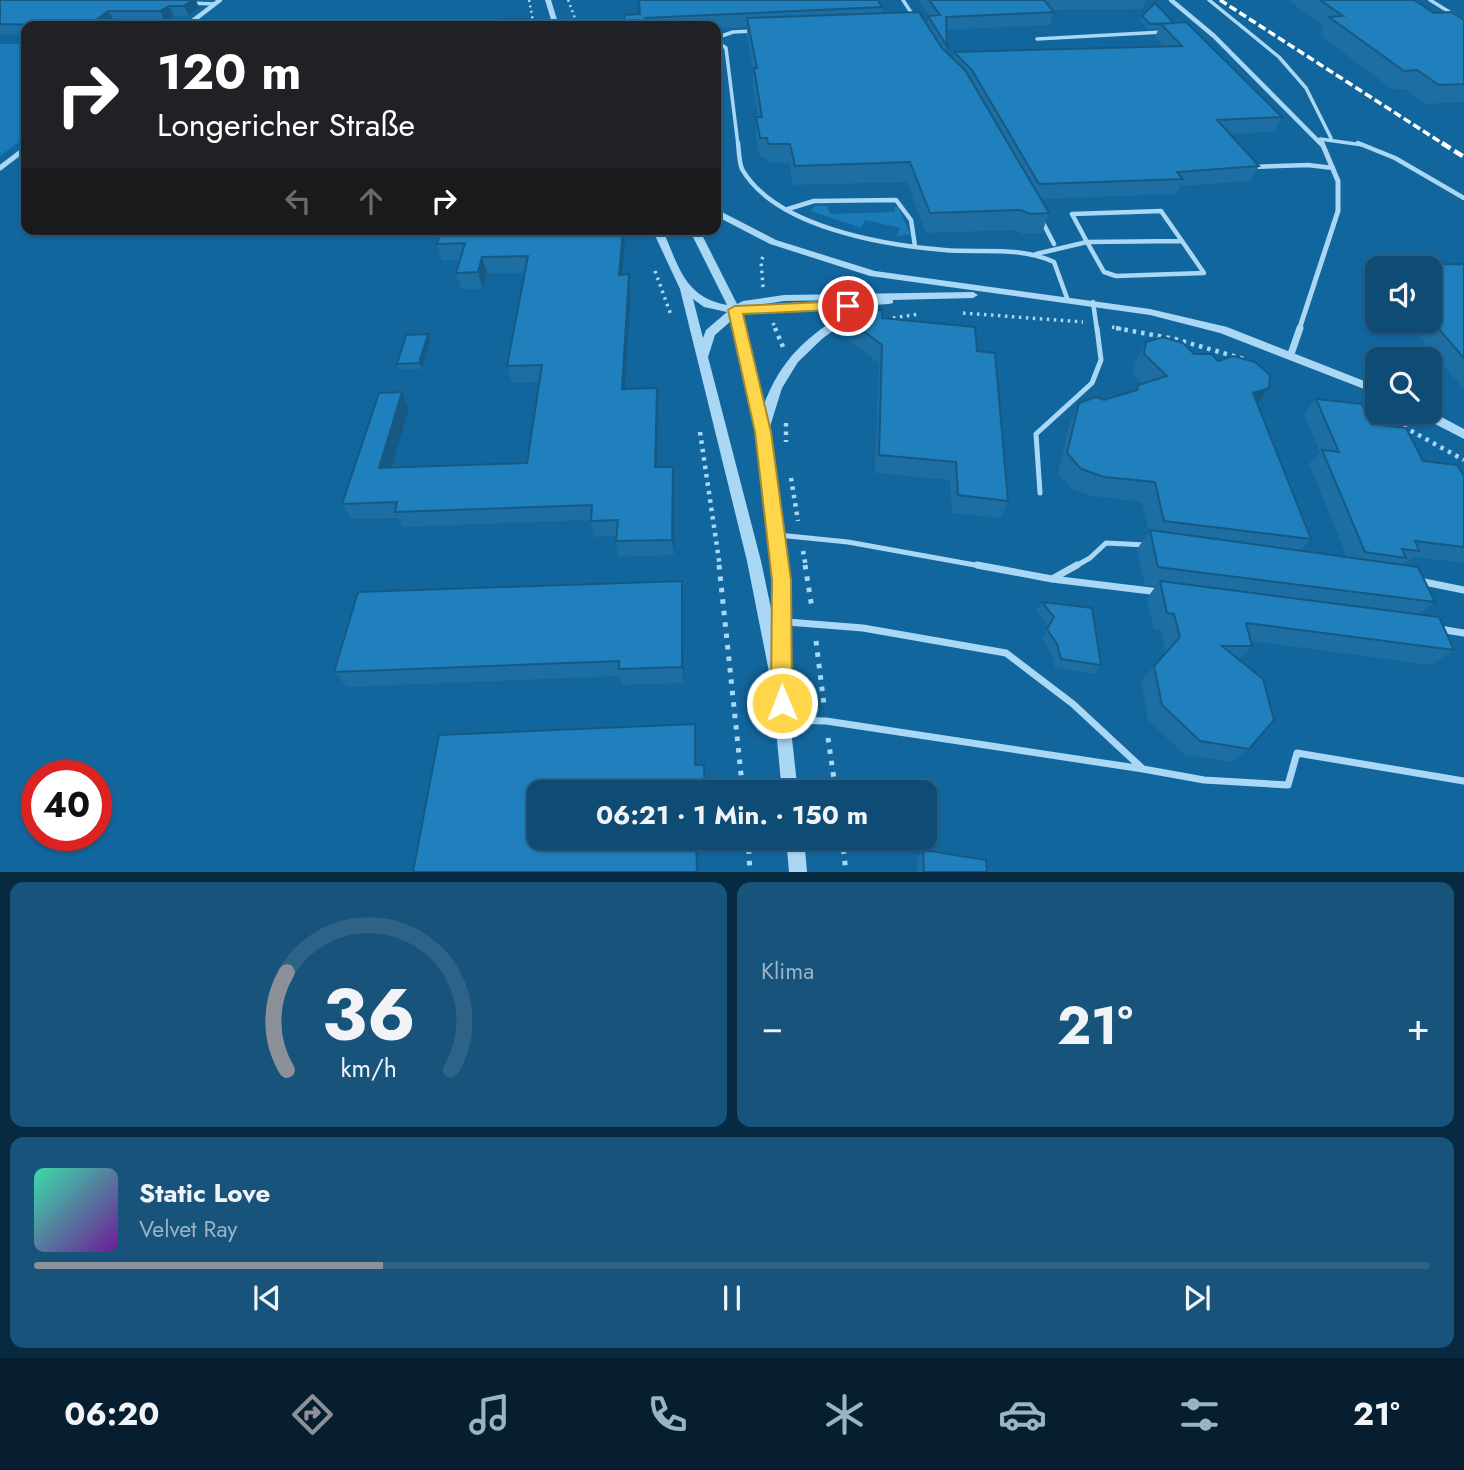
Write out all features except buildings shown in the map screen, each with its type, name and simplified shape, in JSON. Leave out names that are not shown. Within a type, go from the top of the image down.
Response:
[{"type":"street","points":[[193,21],[220,0]]},
{"type":"street","points":[[548,0],[554,21]]},
{"type":"street","points":[[1171,0],[1208,30],[1320,139],[1338,181],[1338,211],[1291,354]]},
{"type":"street","points":[[0,168],[21,152]]},
{"type":"street","points":[[721,215],[773,242],[874,274],[1015,295]]},
{"type":"street","points":[[660,235],[685,289],[754,561],[780,687],[789,780]]},
{"type":"street","points":[[697,235],[735,310],[763,432],[784,622],[780,687]]},
{"type":"street","points":[[685,289],[708,305],[735,310],[875,304]]},
{"type":"street","points":[[702,357],[710,333],[743,304],[765,299],[863,295],[905,298],[1015,295],[1093,302],[1150,312],[1223,330],[1291,354],[1365,385]]},
{"type":"street","points":[[763,432],[769,403],[794,354],[860,308],[905,298]]},
{"type":"street","points":[[1442,422],[1464,434]]},
{"type":"street","points":[[796,850],[798,872]]},
{"type":"lane","points":[[903,0],[917,23]]},
{"type":"lane","points":[[1209,0],[1279,57],[1306,88],[1331,138]]},
{"type":"lane","points":[[1430,0],[1464,21]]},
{"type":"lane","points":[[181,2],[215,4]]},
{"type":"lane","points":[[721,37],[733,32],[759,30]]},
{"type":"lane","points":[[1196,31],[1208,30]]},
{"type":"lane","points":[[1037,39],[1171,32]]},
{"type":"lane","points":[[721,44],[726,48],[741,167],[750,182],[763,195],[788,209],[853,234],[915,246],[1036,254],[1054,262],[1067,298]]},
{"type":"lane","points":[[1320,139],[1331,138],[1379,152],[1464,198]]},
{"type":"lane","points":[[1249,167],[1308,165],[1333,168]]},
{"type":"lane","points":[[788,209],[814,201],[896,200],[905,204],[915,246]]},
{"type":"lane","points":[[1037,211],[1054,244]]},
{"type":"lane","points":[[1161,211],[1182,241],[1204,273],[1116,276],[1104,272],[1072,214],[1161,211]]},
{"type":"lane","points":[[1036,254],[1054,244],[1182,241]]},
{"type":"lane","points":[[1040,493],[1035,434],[1092,383],[1101,360],[1093,302]]},
{"type":"lane","points":[[776,535],[848,542],[1052,579],[1172,593]]},
{"type":"lane","points":[[1052,579],[1090,558],[1106,543],[1159,546]]},
{"type":"lane","points":[[1409,579],[1464,590]]},
{"type":"lane","points":[[784,622],[863,628],[1006,653],[1073,704],[1143,769]]},
{"type":"lane","points":[[1426,627],[1464,633]]},
{"type":"lane","points":[[783,719],[826,721],[1204,780],[1288,785],[1297,753],[1464,781]]},
{"type":"path","points":[[529,0],[533,21]]},
{"type":"path","points":[[568,0],[576,21]]},
{"type":"path","points":[[654,269],[673,323]]},
{"type":"path","points":[[954,313],[1037,317],[1095,324],[1174,339],[1249,360]]},
{"type":"path","points":[[887,319],[925,314]]},
{"type":"path","points":[[1354,400],[1464,460]]},
{"type":"path","points":[[786,419],[786,447]]},
{"type":"path","points":[[698,424],[727,618],[742,780]]},
{"type":"path","points":[[790,472],[814,624],[833,780]]},
{"type":"path","points":[[749,850],[750,872]]},
{"type":"path","points":[[843,850],[846,872]]},
{"type":"shaded area","points":[[0,44],[21,44],[21,141],[0,156]]},
{"type":"shaded area","points":[[815,206],[827,206],[830,214],[895,212],[894,207],[898,207],[910,234],[897,236],[900,228],[865,220],[861,228],[811,211]]},
{"type":"railway","points":[[1220,0],[1445,145]]},
{"type":"railway","points":[[1442,143],[1464,157]]},
{"type":"route","points":[[782,703],[782,580],[763,432],[735,310],[848,306]]}]
